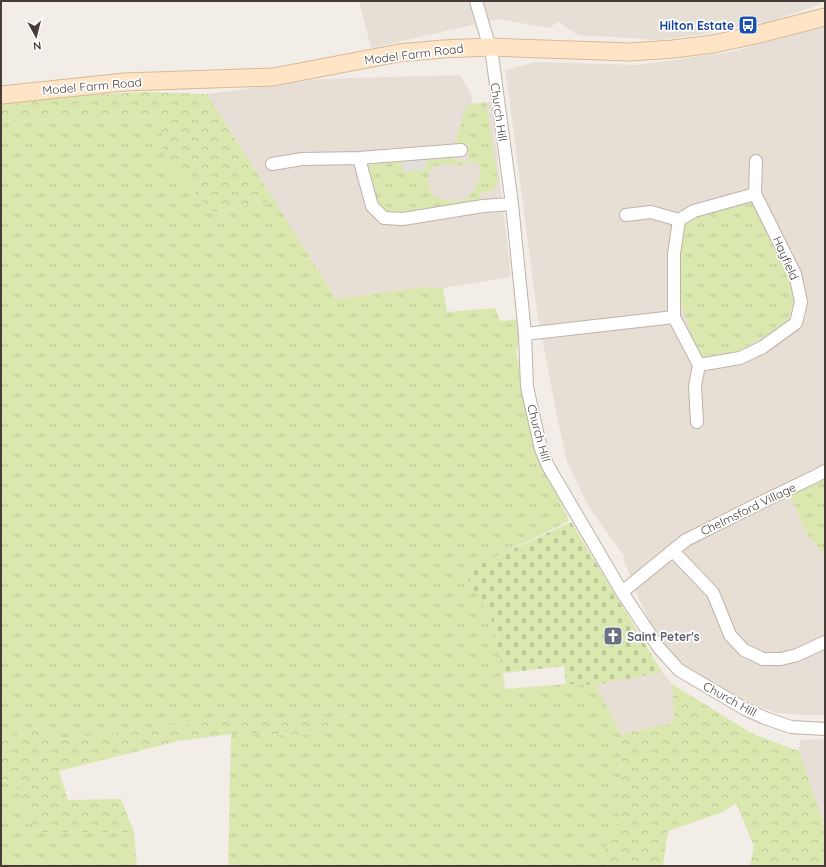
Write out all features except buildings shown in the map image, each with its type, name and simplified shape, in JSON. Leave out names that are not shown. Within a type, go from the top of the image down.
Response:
[{"type":"main road","name":"Model Farm Road","points":[[1,95],[125,82],[273,77],[399,53],[490,47],[573,51],[651,51],[721,42],[766,33],[825,17]]},
{"type":"street","name":"Church Hill","points":[[476,1],[490,47],[512,204],[525,334],[527,387],[541,449],[548,466],[622,592],[659,648],[679,670],[745,709],[765,718],[791,727],[825,729]]},
{"type":"street","points":[[272,164],[302,159],[359,158],[461,150]]},
{"type":"street","points":[[359,158],[372,206],[384,218],[403,219],[483,206],[512,204]]},
{"type":"street","name":"Hayfield","points":[[699,365],[740,358],[763,347],[796,323],[801,302],[795,274],[755,194],[756,161]]},
{"type":"street","points":[[626,216],[651,212],[679,220],[694,211],[755,194]]},
{"type":"street","points":[[679,220],[674,254],[674,317],[699,365],[695,386],[697,422]]},
{"type":"street","points":[[525,334],[674,317]]},
{"type":"street","name":"Chelmsford Village","points":[[622,592],[686,540],[825,471]]},
{"type":"street","points":[[673,551],[713,593],[730,635],[744,650],[763,659],[781,659],[797,655],[825,642]]},
{"type":"shaded area","points":[[359,1],[821,1],[821,4],[774,20],[703,34],[657,40],[584,36],[576,34],[558,22],[549,28],[498,19],[371,48]]},
{"type":"shaded area","points":[[825,26],[825,715],[801,715],[777,713],[746,702],[699,677],[683,666],[670,653],[652,626],[639,599],[623,558],[625,557],[588,506],[567,462],[537,312],[505,70],[537,62],[638,65],[730,52]]},
{"type":"shaded area","points":[[460,75],[471,94],[472,104],[491,102],[511,277],[443,288],[424,287],[336,299],[207,94],[322,79]]},
{"type":"shaded area","points":[[426,161],[426,170],[403,171],[401,162]]},
{"type":"shaded area","points":[[662,672],[672,684],[674,722],[621,735],[596,685]]},
{"type":"shaded area","points":[[825,739],[825,828],[799,751],[800,740]]},
{"type":"green space","points":[[145,92],[207,94],[274,200],[214,212],[164,160],[161,116],[1,121],[1,104],[70,96]]},
{"type":"green space","points":[[486,102],[498,179],[494,190],[480,193],[481,201],[392,213],[382,208],[366,177],[369,167],[375,163],[401,162],[403,171],[426,170],[426,161],[453,158],[454,162],[469,160],[467,143],[456,145],[455,143],[467,105]],"holes":[[[467,162],[477,162],[481,174],[473,192],[467,198],[453,201],[433,196],[428,181],[431,170],[434,167],[443,164],[459,166]]]},
{"type":"green space","points":[[161,116],[214,212],[274,200],[336,299],[424,287],[443,288],[447,312],[495,308],[500,321],[519,319],[522,335],[516,352],[536,445],[569,521],[465,572],[494,624],[505,689],[566,684],[596,685],[621,735],[619,822],[606,846],[605,866],[228,866],[231,734],[304,735],[352,715],[314,718],[226,719],[55,740],[45,725],[1,741],[1,121]]},
{"type":"green space","points":[[747,201],[755,206],[793,287],[795,301],[787,323],[737,352],[703,356],[696,351],[674,281],[681,228],[704,213]]},
{"type":"green space","points":[[825,477],[825,556],[806,533],[790,495]]},
{"type":"green space","points":[[571,522],[662,672],[596,685],[566,684],[564,666],[503,673],[494,624],[464,572]]},
{"type":"green space","points":[[672,684],[751,733],[799,751],[825,828],[825,866],[750,866],[754,846],[736,803],[723,812],[668,831],[663,866],[605,866],[605,846],[619,822],[621,735],[674,722]]},
{"type":"green space","points":[[354,715],[304,735],[231,734],[178,741],[59,771],[68,800],[121,799],[134,832],[35,832],[14,780],[1,781],[1,741],[45,725],[55,740],[226,719],[314,718]]},
{"type":"green space","points":[[14,780],[35,832],[134,832],[137,866],[1,866],[1,781]]},
{"type":"place","name":"Hilton Estate","points":[[748,25]]},
{"type":"place","name":"Saint Peter's","points":[[613,636]]}]
